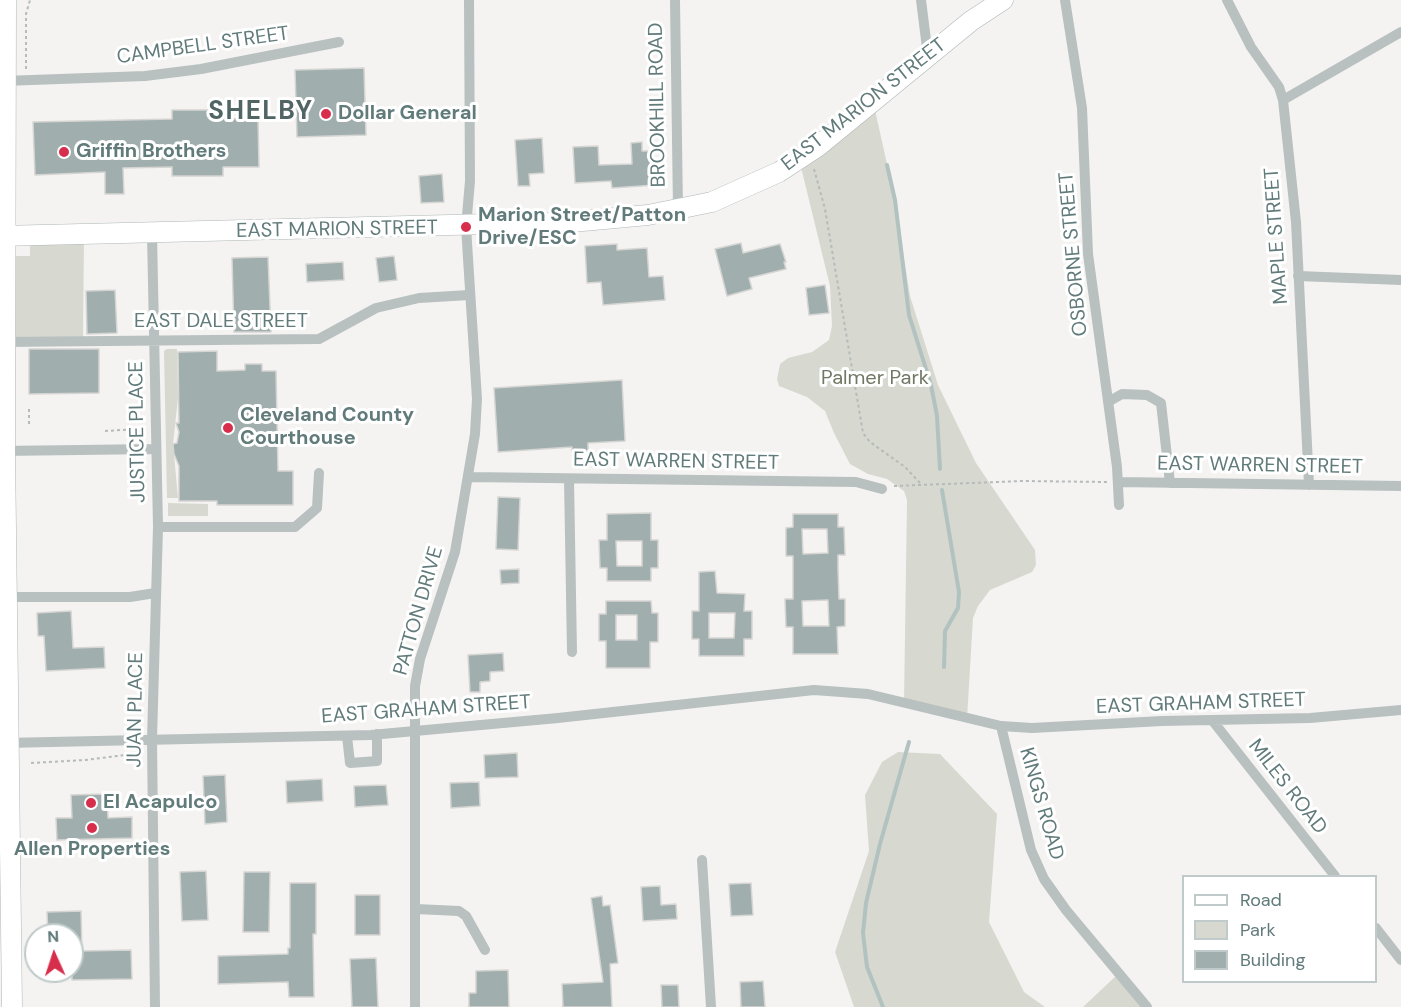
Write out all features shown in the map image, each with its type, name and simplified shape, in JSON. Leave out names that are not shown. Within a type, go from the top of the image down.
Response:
[{"type":"main road","name":"EAST MARION STREET","points":[[3,236],[466,226],[584,221],[678,209],[712,202],[779,172],[809,152],[971,21],[1003,0]]},
{"type":"main road","points":[[8,3],[3,81],[4,888],[12,1007]]},
{"type":"street","points":[[466,226],[470,181],[469,0]]},
{"type":"street","name":"BROOKHILL ROAD","points":[[675,0],[678,209]]},
{"type":"street","points":[[921,0],[928,56]]},
{"type":"street","name":"OSBORNE STREET","points":[[1065,0],[1082,108],[1088,254],[1118,482],[1119,505]]},
{"type":"street","name":"MAPLE STREET","points":[[1227,0],[1251,47],[1279,87],[1283,100],[1295,211],[1309,485]]},
{"type":"street","points":[[1283,100],[1401,32]]},
{"type":"street","name":"CAMPBELL STREET","points":[[3,81],[145,76],[201,69],[339,42]]},
{"type":"street","name":"PATTON DRIVE","points":[[415,1007],[415,686],[420,658],[455,552],[475,434],[477,399],[466,226]]},
{"type":"street","name":"JUSTICE PLACE","points":[[152,234],[158,527],[155,593]]},
{"type":"street","points":[[1298,276],[1401,280]]},
{"type":"street","name":"EAST DALE STREET","points":[[3,342],[318,339],[376,308],[419,298],[469,295]]},
{"type":"street","points":[[1108,402],[1122,394],[1147,395],[1161,403],[1170,483]]},
{"type":"street","points":[[3,451],[156,449]]},
{"type":"street","points":[[158,527],[295,527],[317,508],[319,473]]},
{"type":"street","name":"EAST WARREN STREET","points":[[469,477],[855,482],[882,489]]},
{"type":"street","points":[[569,479],[572,652]]},
{"type":"street","name":"EAST WARREN STREET","points":[[1118,482],[1401,486]]},
{"type":"street","points":[[4,597],[130,597],[155,593]]},
{"type":"street","name":"JUAN PLACE","points":[[155,593],[152,739],[155,1007]]},
{"type":"street","name":"EAST GRAHAM STREET","points":[[5,743],[347,736],[558,718],[773,693],[853,691]]},
{"type":"street","name":"KINGS ROAD","points":[[853,691],[1001,726],[1031,850],[1044,879],[1066,910],[1147,1007]]},
{"type":"street","name":"EAST GRAHAM STREET","points":[[1001,726],[1073,727],[1310,718],[1401,710]]},
{"type":"street","name":"MILES ROAD","points":[[1212,720],[1334,875]]},
{"type":"street","points":[[347,736],[350,763],[377,761],[377,734]]},
{"type":"street","points":[[702,860],[711,1007]]},
{"type":"street","points":[[416,909],[459,911],[466,916],[485,950]]},
{"type":"street","points":[[1377,929],[1401,960]]},
{"type":"path","points":[[26,80],[26,14],[30,0]]},
{"type":"path","points":[[809,152],[825,209],[863,433],[870,442],[905,467],[921,484]]},
{"type":"path","points":[[29,409],[29,425]]},
{"type":"path","points":[[105,431],[139,429]]},
{"type":"path","points":[[882,489],[921,484],[1118,482]]},
{"type":"path","points":[[31,763],[152,752]]},
{"type":"green space","name":"Palmer Park","points":[[873,101],[895,200],[910,296],[938,385],[976,463],[1035,550],[1036,565],[1032,572],[990,590],[978,606],[973,618],[967,719],[904,702],[907,500],[904,491],[887,479],[868,474],[850,464],[825,411],[807,397],[779,386],[777,379],[780,364],[788,358],[812,352],[829,340],[832,326],[830,286],[799,159]]},
{"type":"green space","points":[[84,235],[83,341],[5,342],[6,256],[30,256],[30,236]]},
{"type":"green space","points":[[177,349],[178,398],[173,444],[178,498],[167,498],[164,351]]},
{"type":"green space","points":[[168,503],[208,504],[208,516],[168,516]]},
{"type":"green space","points":[[898,752],[940,754],[997,814],[989,922],[1024,992],[1045,1007],[854,1007],[835,952],[869,851],[865,795],[882,762]]},
{"type":"green space","points":[[1118,974],[1147,1007],[1083,1007]]},
{"type":"building","points":[[364,68],[366,135],[297,137],[295,70]]},
{"type":"building","points":[[172,110],[224,110],[224,119],[258,118],[259,167],[223,167],[223,176],[172,176],[172,167],[123,168],[124,194],[105,194],[105,172],[35,175],[33,122],[172,119]]},
{"type":"building","points":[[542,138],[544,173],[529,174],[530,186],[518,186],[515,140]]},
{"type":"building","points":[[642,142],[642,151],[653,151],[655,185],[612,188],[611,181],[575,183],[573,147],[598,146],[599,165],[632,164],[631,143]]},
{"type":"building","points":[[442,174],[444,202],[421,203],[419,176]]},
{"type":"building","points":[[741,243],[743,253],[780,244],[786,269],[749,278],[752,289],[727,296],[715,249]]},
{"type":"building","points":[[617,244],[617,250],[647,248],[649,277],[663,276],[665,300],[603,305],[601,282],[587,283],[585,246]]},
{"type":"building","points":[[394,256],[397,280],[379,282],[376,258]]},
{"type":"building","points":[[268,257],[271,332],[234,332],[232,258]]},
{"type":"building","points":[[343,262],[344,280],[307,282],[306,264]]},
{"type":"building","points":[[825,285],[829,313],[809,315],[806,288]]},
{"type":"building","points":[[115,290],[117,333],[87,334],[86,291]]},
{"type":"building","points":[[29,349],[99,349],[99,393],[29,394]]},
{"type":"building","name":"Cleveland County Courthouse","points":[[217,351],[217,371],[245,370],[245,364],[262,364],[262,371],[276,371],[278,471],[293,471],[293,505],[217,505],[217,501],[179,501],[179,466],[173,444],[177,443],[179,432],[176,423],[179,423],[178,352]]},
{"type":"building","points":[[622,380],[625,441],[588,443],[588,451],[572,451],[572,447],[498,452],[494,388]]},
{"type":"building","points":[[498,497],[520,498],[518,550],[496,549]]},
{"type":"building","points":[[651,513],[651,540],[658,540],[658,568],[651,568],[651,581],[607,581],[607,568],[600,568],[599,540],[607,540],[607,514]],"holes":[[[616,541],[642,541],[642,566],[617,566]]]},
{"type":"building","points":[[793,514],[838,514],[838,527],[844,527],[845,555],[838,555],[838,568],[839,599],[845,599],[845,626],[837,627],[838,654],[793,654],[793,627],[786,627],[785,599],[793,599],[793,556],[786,556],[786,528],[793,527]],"holes":[[[802,529],[827,529],[828,553],[803,554]],[[828,600],[829,626],[803,626],[802,601]]]},
{"type":"building","points":[[519,569],[519,583],[501,584],[500,570]]},
{"type":"building","points":[[715,571],[717,593],[745,594],[744,611],[752,611],[752,639],[744,639],[744,656],[699,656],[699,639],[692,639],[692,611],[699,611],[699,572]],"holes":[[[709,613],[735,613],[734,638],[709,638]]]},
{"type":"building","points":[[606,601],[651,601],[652,613],[658,613],[658,642],[650,642],[650,668],[606,668],[606,641],[599,641],[599,614],[606,614]],"holes":[[[616,615],[637,615],[637,640],[616,640]]]},
{"type":"building","points":[[71,611],[73,648],[104,647],[105,668],[46,671],[44,636],[38,636],[37,613]]},
{"type":"building","points":[[503,653],[504,671],[490,672],[490,681],[480,682],[480,692],[470,692],[468,655]]},
{"type":"building","points":[[517,753],[518,777],[485,778],[484,755]]},
{"type":"building","points":[[225,775],[227,822],[205,824],[203,776]]},
{"type":"building","points":[[322,779],[323,801],[287,803],[286,781]]},
{"type":"building","points":[[479,782],[480,806],[451,808],[450,783]]},
{"type":"building","points":[[386,785],[388,805],[355,807],[354,786]]},
{"type":"building","points":[[107,794],[108,818],[132,817],[132,838],[57,840],[56,818],[72,818],[71,795]]},
{"type":"building","points":[[206,871],[208,920],[182,921],[180,872]]},
{"type":"building","points":[[244,872],[270,872],[269,932],[243,932]]},
{"type":"building","points":[[290,883],[316,883],[316,934],[313,934],[314,997],[289,997],[288,982],[218,984],[218,956],[288,954],[288,948],[290,948]]},
{"type":"building","points":[[751,883],[753,915],[731,916],[729,884]]},
{"type":"building","points":[[660,886],[661,905],[676,904],[677,919],[643,921],[641,887]]},
{"type":"building","points":[[355,895],[380,895],[380,935],[355,935]]},
{"type":"building","points":[[602,896],[603,906],[610,905],[618,963],[610,964],[612,1007],[563,1007],[562,984],[603,982],[591,898]]},
{"type":"building","points":[[81,911],[81,923],[47,923],[47,912]]},
{"type":"building","points":[[131,950],[132,979],[84,980],[84,951]]},
{"type":"building","points":[[376,958],[378,1007],[352,1007],[350,959]]},
{"type":"building","points":[[508,970],[509,1007],[469,1007],[469,993],[476,993],[476,971]]},
{"type":"building","points":[[763,981],[765,1007],[741,1007],[740,982]]},
{"type":"building","points":[[661,985],[678,985],[679,1007],[662,1007]]},
{"type":"waterway","points":[[887,165],[895,200],[909,315],[931,385],[937,416],[940,469]]},
{"type":"waterway","points":[[942,490],[959,592],[958,608],[945,631],[944,667]]},
{"type":"waterway","points":[[883,1007],[867,967],[863,933],[866,903],[880,844],[909,742]]},
{"type":"place","name":"Dollar General","points":[[326,114]]},
{"type":"place","name":"Griffin Brothers","points":[[64,152]]},
{"type":"place","name":"Marion Street/Patton Drive/ESC","points":[[466,227]]},
{"type":"place","name":"Cleveland County Courthouse","points":[[228,428]]},
{"type":"place","name":"El Acapulco","points":[[91,803]]},
{"type":"place","name":"Allen Properties","points":[[92,828]]},
{"type":"district","name":"SHELBY","points":[[261,112]]}]
